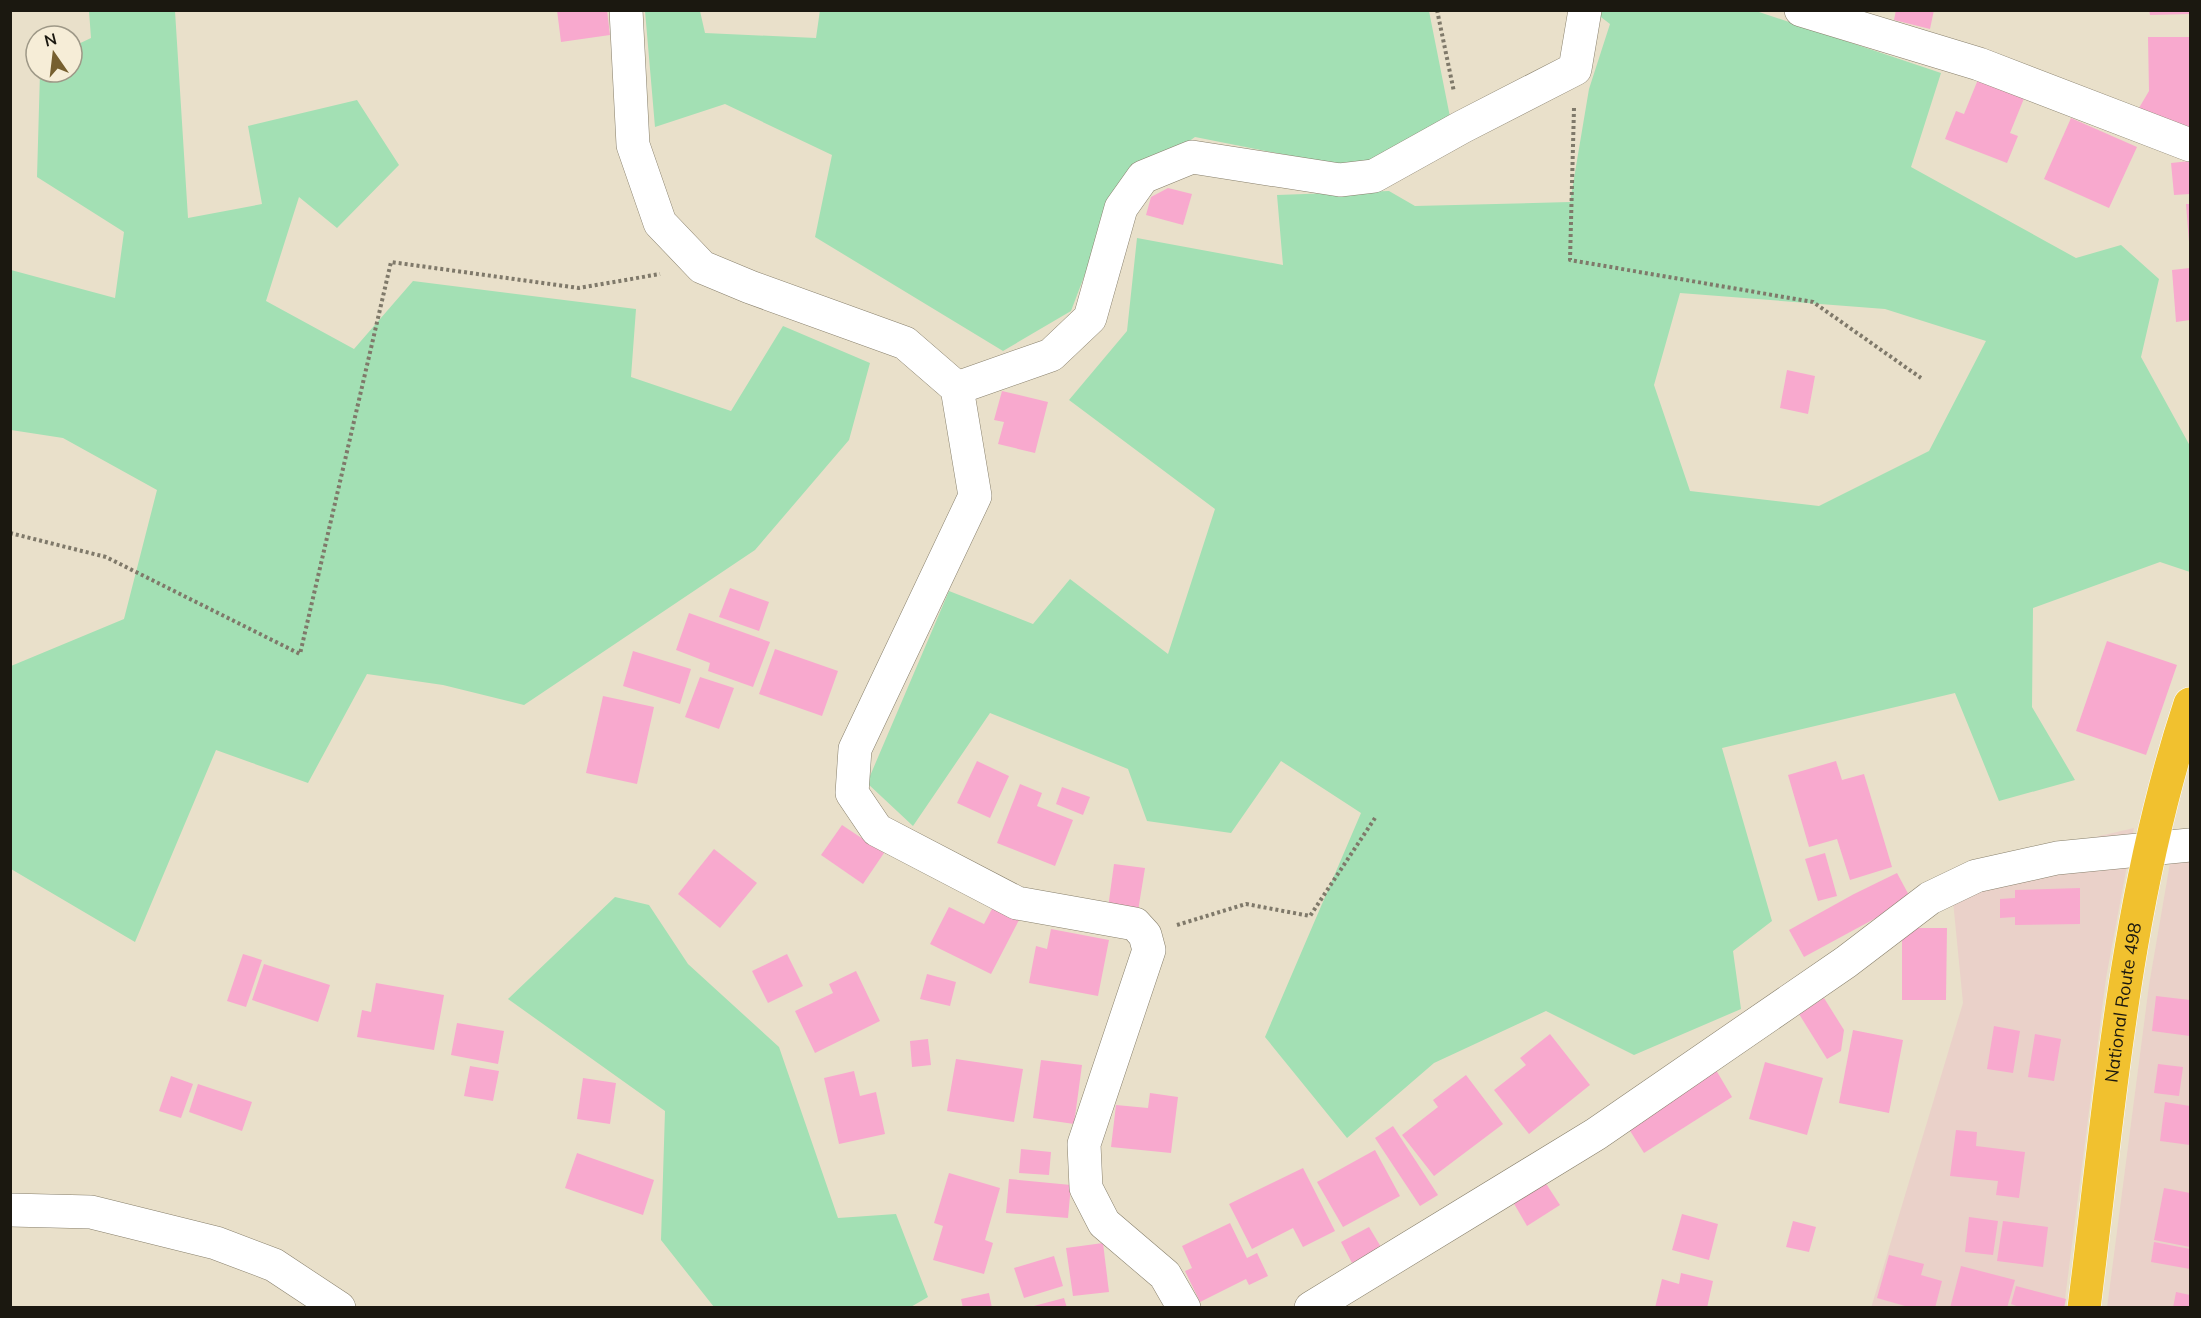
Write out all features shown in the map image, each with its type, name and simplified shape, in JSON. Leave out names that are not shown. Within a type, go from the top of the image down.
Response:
[{"type":"highway","name":"National Route 498","points":[[2084,1308],[2126,974],[2149,850],[2190,704]]},
{"type":"street","points":[[626,10],[633,145],[660,223],[702,267],[750,287],[904,343],[957,388],[975,496],[855,749],[852,793],[877,831],[1017,903],[1135,924],[1145,935],[1149,950],[1084,1144],[1086,1188],[1104,1223],[1165,1275],[1184,1308]]},
{"type":"street","points":[[957,388],[1051,355],[1090,318],[1121,208],[1143,177],[1192,157],[1340,180],[1374,176],[1462,127],[1575,69],[1585,10]]},
{"type":"street","points":[[1801,10],[1979,64],[2190,145]]},
{"type":"street","points":[[1311,1308],[1596,1134],[1846,962],[1930,898],[1976,876],[2057,858],[2190,845]]},
{"type":"street","points":[[10,1210],[91,1212],[216,1243],[273,1265],[339,1308]]},
{"type":"path","points":[[1437,10],[1462,127]]},
{"type":"path","points":[[1575,69],[1570,260],[1813,302],[1921,378]]},
{"type":"path","points":[[10,533],[106,557],[300,654],[392,262],[579,288],[702,267]]},
{"type":"path","points":[[1145,935],[1246,904],[1310,916],[1376,818]]},
{"type":"shaded area","points":[[2134,828],[2106,978],[2064,1307],[1871,1308],[1963,1003],[1953,901],[1967,867]]},
{"type":"shaded area","points":[[2171,857],[2190,862],[2190,1307],[2107,1308],[2149,985]]},
{"type":"green space","points":[[820,10],[1429,11],[1451,122],[1357,169],[1195,137],[1115,195],[1071,311],[1003,351],[815,237],[832,155],[725,104],[655,127],[645,11],[700,11],[705,33],[816,38]]},
{"type":"green space","points":[[89,11],[175,11],[188,218],[262,204],[248,126],[357,100],[399,165],[337,228],[299,197],[266,301],[354,349],[413,281],[636,309],[631,377],[731,411],[783,326],[870,363],[849,440],[755,550],[524,705],[443,685],[367,674],[308,783],[216,750],[135,942],[11,869],[11,666],[124,619],[157,490],[63,438],[11,430],[11,270],[115,298],[124,232],[37,177],[40,84],[84,84],[84,41],[91,38]]},
{"type":"green space","points":[[1593,11],[1756,11],[1941,73],[1911,167],[2076,258],[2121,245],[2159,279],[2141,357],[2190,446],[2190,572],[2160,562],[2033,608],[2032,707],[2075,780],[1999,801],[1955,693],[1722,748],[1772,921],[1733,951],[1741,1009],[1634,1055],[1546,1011],[1434,1063],[1347,1138],[1265,1037],[1361,813],[1281,761],[1231,833],[1147,821],[1128,769],[990,713],[913,826],[867,783],[949,591],[1033,624],[1070,579],[1168,654],[1215,509],[1069,400],[1127,331],[1137,238],[1283,265],[1277,195],[1389,191],[1415,206],[1570,202],[1589,89],[1610,24]],"holes":[[[1680,293],[1885,309],[1986,341],[1929,451],[1819,506],[1690,491],[1654,385]]]},
{"type":"green space","points":[[615,897],[649,905],[688,964],[779,1047],[838,1218],[896,1214],[928,1297],[909,1308],[714,1307],[661,1240],[665,1111],[508,999]]},
{"type":"building","points":[[557,10],[607,10],[610,35],[561,42]]},
{"type":"building","points":[[1896,10],[1934,10],[1930,29],[1894,20]]},
{"type":"building","points":[[2149,10],[2190,10],[2190,14],[2150,15]]},
{"type":"building","points":[[2148,37],[2190,37],[2190,128],[2176,128],[2139,108],[2149,91]]},
{"type":"building","points":[[1979,77],[2025,96],[2010,133],[2018,136],[2007,163],[1945,139],[1956,111],[1964,114]]},
{"type":"building","points":[[2071,118],[2137,147],[2109,208],[2044,179]]},
{"type":"building","points":[[2190,161],[2190,194],[2174,195],[2171,163]]},
{"type":"building","points":[[1168,188],[1192,194],[1183,225],[1146,215],[1151,197]]},
{"type":"building","points":[[2186,204],[2190,204],[2190,242],[2189,242]]},
{"type":"building","points":[[2190,268],[2190,320],[2176,322],[2172,270]]},
{"type":"building","points":[[1787,370],[1815,376],[1808,414],[1780,408]]},
{"type":"building","points":[[1002,391],[1048,402],[1035,453],[998,444],[1004,422],[994,420]]},
{"type":"building","points":[[730,588],[769,602],[759,631],[719,617]]},
{"type":"building","points":[[689,613],[770,642],[753,687],[708,671],[710,663],[676,650]]},
{"type":"building","points":[[2107,641],[2177,665],[2146,755],[2076,731]]},
{"type":"building","points":[[775,649],[838,671],[822,716],[759,694]]},
{"type":"building","points":[[633,651],[691,669],[680,704],[623,686]]},
{"type":"building","points":[[700,677],[734,688],[719,729],[685,717]]},
{"type":"building","points":[[603,696],[654,707],[637,784],[586,773]]},
{"type":"building","points":[[977,761],[1009,776],[990,818],[957,803]]},
{"type":"building","points":[[1836,761],[1842,780],[1864,774],[1892,867],[1850,880],[1837,839],[1809,847],[1788,775]]},
{"type":"building","points":[[1020,784],[1042,793],[1037,806],[1073,820],[1055,866],[997,843]]},
{"type":"building","points":[[1062,787],[1090,797],[1083,815],[1056,804]]},
{"type":"building","points":[[842,825],[884,853],[863,884],[821,855]]},
{"type":"building","points":[[714,849],[757,883],[720,928],[678,894]]},
{"type":"building","points":[[1825,853],[1837,896],[1818,901],[1805,859]]},
{"type":"building","points":[[1114,864],[1145,868],[1138,911],[1108,908]]},
{"type":"building","points":[[1897,873],[1911,899],[1804,957],[1789,930]]},
{"type":"building","points":[[2080,888],[2080,924],[2015,925],[2015,917],[2000,918],[2000,899],[2015,898],[2015,890]]},
{"type":"building","points":[[949,907],[984,924],[993,907],[1019,920],[991,974],[930,944]]},
{"type":"building","points":[[1902,928],[1947,928],[1946,1000],[1902,1000]]},
{"type":"building","points":[[1051,929],[1109,940],[1098,996],[1029,983],[1036,946],[1047,949]]},
{"type":"building","points":[[243,954],[262,960],[246,1007],[227,1001]]},
{"type":"building","points":[[787,954],[803,986],[768,1003],[752,971]]},
{"type":"building","points":[[264,964],[330,985],[318,1022],[252,1000]]},
{"type":"building","points":[[856,971],[880,1021],[815,1053],[795,1011],[833,993],[829,984]]},
{"type":"building","points":[[927,974],[956,982],[950,1006],[920,999]]},
{"type":"building","points":[[376,983],[444,995],[434,1050],[357,1037],[362,1010],[371,1012]]},
{"type":"building","points":[[2156,996],[2190,1000],[2190,1036],[2152,1031]]},
{"type":"building","points":[[1824,998],[1844,1030],[1841,1051],[1827,1059],[1799,1014]]},
{"type":"building","points":[[457,1023],[504,1031],[498,1064],[451,1055]]},
{"type":"building","points":[[1994,1026],[2020,1031],[2013,1073],[1987,1069]]},
{"type":"building","points":[[1853,1030],[1903,1040],[1889,1113],[1839,1103]]},
{"type":"building","points":[[1550,1034],[1590,1085],[1529,1134],[1494,1090],[1526,1065],[1520,1058]]},
{"type":"building","points":[[2035,1034],[2061,1039],[2054,1081],[2028,1077]]},
{"type":"building","points":[[928,1039],[931,1065],[912,1067],[910,1041]]},
{"type":"building","points":[[956,1059],[1023,1069],[1014,1122],[947,1111]]},
{"type":"building","points":[[1041,1060],[1082,1065],[1074,1124],[1033,1118]]},
{"type":"building","points":[[1765,1062],[1823,1078],[1807,1135],[1749,1119]]},
{"type":"building","points":[[2158,1064],[2183,1067],[2179,1096],[2154,1093]]},
{"type":"building","points":[[470,1066],[499,1071],[493,1101],[464,1096]]},
{"type":"building","points":[[1716,1070],[1732,1097],[1644,1153],[1627,1126]]},
{"type":"building","points":[[854,1071],[860,1096],[876,1092],[885,1134],[839,1144],[824,1078]]},
{"type":"building","points":[[1466,1075],[1503,1124],[1434,1176],[1402,1135],[1438,1107],[1433,1100]]},
{"type":"building","points":[[171,1076],[193,1084],[181,1118],[159,1111]]},
{"type":"building","points":[[583,1078],[616,1083],[610,1124],[577,1119]]},
{"type":"building","points":[[198,1084],[252,1102],[242,1131],[189,1112]]},
{"type":"building","points":[[1150,1093],[1178,1097],[1171,1153],[1111,1147],[1116,1105],[1148,1108]]},
{"type":"building","points":[[2165,1102],[2190,1106],[2190,1145],[2160,1141]]},
{"type":"building","points":[[1393,1126],[1438,1195],[1420,1206],[1375,1138]]},
{"type":"building","points":[[1956,1130],[1977,1132],[1976,1146],[2025,1152],[2019,1198],[1996,1195],[1998,1181],[1950,1176]]},
{"type":"building","points":[[1021,1149],[1051,1152],[1049,1175],[1019,1173]]},
{"type":"building","points":[[1375,1150],[1400,1196],[1343,1227],[1317,1182]]},
{"type":"building","points":[[577,1153],[654,1180],[643,1215],[565,1188]]},
{"type":"building","points":[[1303,1168],[1335,1231],[1303,1247],[1293,1228],[1252,1249],[1229,1204]]},
{"type":"building","points":[[949,1173],[1000,1188],[985,1240],[993,1243],[984,1274],[933,1260],[943,1226],[934,1223]]},
{"type":"building","points":[[1009,1179],[1071,1185],[1068,1218],[1006,1213]]},
{"type":"building","points":[[1545,1182],[1560,1205],[1527,1226],[1513,1202]]},
{"type":"building","points":[[2164,1188],[2190,1193],[2190,1247],[2154,1240]]},
{"type":"building","points":[[1682,1214],[1718,1224],[1709,1260],[1672,1250]]},
{"type":"building","points":[[1969,1217],[1998,1221],[1993,1255],[1965,1252]]},
{"type":"building","points":[[1793,1221],[1816,1227],[1809,1252],[1786,1247]]},
{"type":"building","points":[[2003,1221],[2048,1227],[2043,1267],[1997,1261]]},
{"type":"building","points":[[1230,1223],[1247,1258],[1257,1253],[1268,1276],[1249,1285],[1246,1279],[1200,1302],[1185,1271],[1192,1268],[1182,1246]]},
{"type":"building","points":[[1369,1227],[1381,1247],[1352,1263],[1341,1242]]},
{"type":"building","points":[[2154,1242],[2190,1249],[2190,1269],[2151,1262]]},
{"type":"building","points":[[1103,1243],[1109,1292],[1073,1296],[1066,1248]]},
{"type":"building","points":[[1889,1255],[1924,1264],[1921,1275],[1942,1281],[1935,1308],[1912,1308],[1877,1298]]},
{"type":"building","points":[[1054,1256],[1063,1286],[1024,1298],[1014,1268]]},
{"type":"building","points":[[1961,1266],[2015,1280],[2007,1308],[1950,1308]]},
{"type":"building","points":[[1681,1273],[1713,1281],[1707,1308],[1655,1308],[1662,1279],[1679,1284]]},
{"type":"building","points":[[2016,1286],[2066,1299],[2064,1308],[2022,1308],[2011,1304]]},
{"type":"building","points":[[2176,1292],[2190,1295],[2190,1308],[2173,1308]]},
{"type":"building","points":[[989,1293],[992,1308],[963,1308],[961,1299]]},
{"type":"building","points":[[1064,1298],[1067,1308],[1030,1308],[1030,1307]]}]
